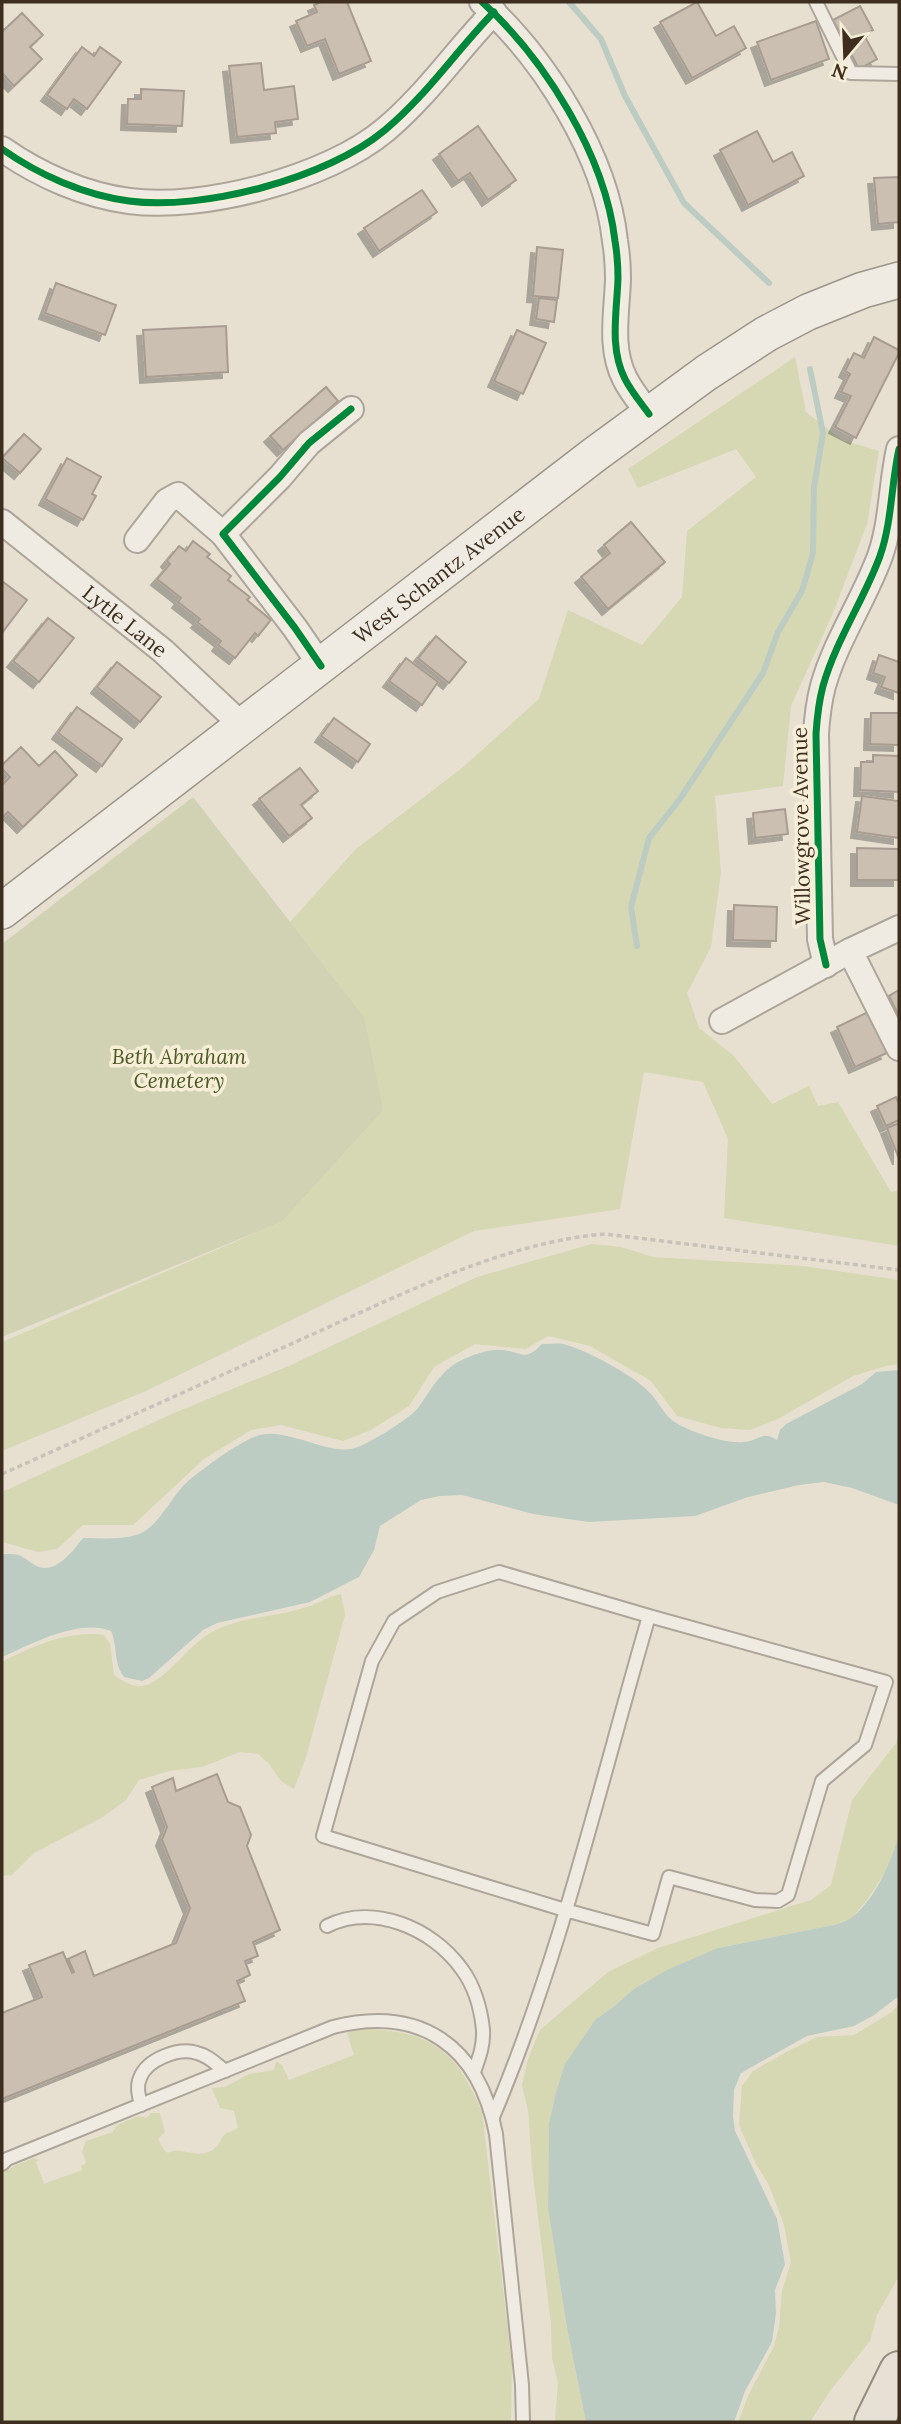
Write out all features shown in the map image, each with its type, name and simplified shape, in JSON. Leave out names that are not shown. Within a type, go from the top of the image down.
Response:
[{"type":"main road","name":"West Schantz Avenue","points":[[3,907],[706,373],[766,334],[808,312],[899,280]]},
{"type":"main road","points":[[874,2422],[899,2371]]},
{"type":"street","points":[[2,149],[53,179],[88,192],[129,201],[172,202],[228,195],[271,185],[318,170],[355,152],[386,130],[488,7],[531,52],[584,140],[604,192],[615,238],[618,275],[615,337],[617,356],[625,379],[649,414]]},
{"type":"street","points":[[223,534],[280,477],[309,443],[351,408]]},
{"type":"street","name":"Willowgrove Avenue","points":[[826,965],[820,939],[819,911],[816,734],[818,709],[824,684],[841,642],[880,556],[887,531],[899,451]]},
{"type":"street","points":[[137,540],[167,501],[178,495],[223,534],[321,666]]},
{"type":"street","name":"Lytle Lane","points":[[2,522],[163,651],[243,726]]},
{"type":"street","points":[[722,1021],[850,951],[899,928]]},
{"type":"street","points":[[850,951],[899,1048]]},
{"type":"lane","points":[[816,2],[850,73],[899,74]]},
{"type":"lane","points":[[499,1572],[649,1616],[886,1682],[865,1745],[822,1781],[788,1895],[778,1901],[755,1900],[669,1877],[653,1934],[323,1836],[373,1661],[394,1621],[437,1591],[499,1572]]},
{"type":"lane","points":[[493,2117],[514,2067],[565,1910],[649,1616]]},
{"type":"lane","points":[[327,1926],[345,1919],[382,1917],[424,1936],[451,1956],[462,1969],[481,2014],[482,2049],[474,2072]]},
{"type":"lane","points":[[2,2164],[7,2159],[333,2028],[354,2022],[380,2021],[417,2027],[439,2037],[459,2053],[474,2072],[487,2097],[493,2117],[522,2385],[523,2422]]},
{"type":"lane","points":[[141,2105],[139,2079],[144,2071],[159,2059],[180,2052],[195,2052],[211,2059],[225,2071]]},
{"type":"path","points":[[2,1475],[353,1316],[483,1262],[572,1237],[605,1234],[899,1270]]},
{"type":"green space","points":[[795,357],[806,412],[842,440],[879,451],[867,524],[833,613],[791,706],[783,786],[715,796],[721,873],[711,947],[687,993],[699,1028],[734,1056],[772,1104],[809,1086],[818,1106],[838,1102],[891,1192],[899,1190],[899,1246],[724,1218],[728,1139],[703,1082],[644,1072],[620,1209],[474,1231],[146,1391],[2,1451],[2,1342],[281,1222],[364,1017],[290,922],[356,849],[462,768],[539,699],[568,610],[642,645],[682,597],[687,531],[756,477],[736,449],[638,488],[628,469]]},
{"type":"green space","name":"Beth Abraham Cemetery","points":[[193,797],[364,1017],[383,1110],[281,1222],[2,1337],[2,944]]},
{"type":"green space","points":[[592,1244],[621,1247],[653,1257],[803,1266],[899,1280],[899,1364],[853,1376],[778,1419],[750,1430],[721,1428],[677,1416],[651,1381],[590,1346],[548,1336],[526,1349],[475,1344],[434,1367],[409,1406],[371,1430],[343,1441],[281,1425],[251,1430],[204,1459],[133,1525],[83,1525],[57,1549],[38,1552],[2,1542],[2,1492],[174,1413],[291,1365],[477,1277]]},
{"type":"green space","points":[[341,1594],[345,1615],[306,1757],[294,1789],[281,1781],[258,1754],[240,1752],[202,1767],[169,1771],[139,1780],[126,1800],[103,1817],[34,1853],[12,1875],[2,1876],[2,1662],[38,1645],[64,1637],[104,1635],[110,1644],[114,1675],[130,1684],[144,1686],[167,1672],[198,1642],[216,1630],[236,1622],[305,1608]]},
{"type":"green space","points":[[899,1731],[899,1834],[891,1863],[852,1918],[834,1925],[718,1948],[634,1989],[596,2019],[555,2096],[549,2123],[548,2208],[567,2328],[586,2422],[555,2422],[558,2383],[552,2358],[551,2324],[532,2167],[528,2110],[522,2085],[528,2059],[540,2030],[608,1972],[658,1948],[811,1900],[831,1885],[852,1800],[896,1743]]},
{"type":"green space","points":[[899,2004],[899,2276],[877,2315],[870,2341],[830,2391],[810,2422],[738,2422],[774,2346],[779,2327],[782,2291],[791,2262],[784,2225],[769,2185],[756,2164],[739,2125],[742,2086],[753,2071],[790,2050],[817,2037],[854,2035],[892,2012]]},
{"type":"green space","points":[[353,2029],[400,2032],[434,2045],[460,2070],[482,2112],[512,2365],[511,2422],[2,2422],[2,2173],[34,2158],[39,2160],[36,2162],[44,2184],[82,2170],[81,2166],[86,2163],[82,2151],[86,2141],[113,2132],[117,2125],[138,2116],[146,2118],[151,2113],[160,2113],[165,2132],[158,2139],[167,2152],[201,2154],[210,2151],[224,2135],[238,2128],[234,2111],[220,2108],[212,2088],[225,2087],[249,2074],[274,2070],[276,2061],[282,2065],[289,2080],[354,2055],[347,2033]]},
{"type":"shaded area","points":[[542,1344],[563,1344],[596,1357],[641,1385],[676,1423],[709,1437],[736,1442],[764,1436],[777,1440],[780,1430],[786,1424],[862,1384],[876,1372],[899,1370],[899,1505],[852,1488],[824,1482],[748,1497],[695,1516],[589,1522],[533,1514],[462,1495],[440,1496],[421,1500],[380,1526],[374,1550],[359,1577],[310,1602],[217,1623],[203,1630],[149,1678],[142,1681],[124,1677],[118,1666],[111,1631],[99,1628],[56,1634],[2,1657],[2,1554],[19,1555],[33,1564],[48,1568],[61,1562],[83,1538],[136,1535],[156,1521],[189,1480],[249,1439],[279,1434],[340,1449],[358,1447],[406,1419],[418,1408],[439,1378],[460,1361],[496,1350],[526,1355]]},
{"type":"shaded area","points":[[899,1834],[899,1996],[854,2026],[807,2036],[741,2073],[734,2090],[735,2131],[777,2219],[785,2264],[775,2290],[776,2313],[772,2342],[745,2391],[734,2422],[586,2422],[567,2328],[548,2208],[549,2123],[565,2064],[596,2019],[634,1989],[667,1970],[718,1948],[834,1925],[852,1917],[876,1888],[892,1856]]},
{"type":"building","points":[[321,2],[347,2],[371,61],[339,74],[325,39],[307,46],[296,21],[317,12],[314,5]]},
{"type":"building","points":[[697,2],[716,36],[734,26],[746,48],[692,78],[660,22]]},
{"type":"building","points":[[860,6],[873,30],[864,35],[877,59],[859,69],[833,20]]},
{"type":"building","points":[[22,13],[43,35],[30,47],[42,59],[14,86],[2,73],[2,28],[4,30]]},
{"type":"building","points":[[816,21],[829,59],[771,80],[757,42]]},
{"type":"building","points":[[82,47],[94,56],[100,47],[121,62],[87,109],[74,99],[67,109],[47,95]]},
{"type":"building","points":[[261,63],[264,90],[294,86],[298,119],[275,122],[276,133],[237,137],[229,66]]},
{"type":"building","points":[[141,89],[184,91],[182,126],[127,124],[128,99],[141,99]]},
{"type":"building","points":[[478,126],[516,180],[488,200],[470,173],[458,181],[439,154]]},
{"type":"building","points":[[757,131],[773,162],[792,152],[804,176],[748,205],[720,150]]},
{"type":"building","points":[[899,177],[899,222],[878,224],[874,178]]},
{"type":"building","points":[[422,190],[437,212],[379,251],[364,228]]},
{"type":"building","points":[[537,247],[563,250],[558,298],[533,296]]},
{"type":"building","points":[[56,283],[116,305],[105,335],[45,313]]},
{"type":"building","points":[[539,298],[557,300],[554,322],[536,319]]},
{"type":"building","points":[[226,326],[228,372],[146,377],[143,330]]},
{"type":"building","points":[[517,330],[546,343],[523,394],[494,381]]},
{"type":"building","points":[[874,337],[899,350],[899,353],[856,438],[835,427],[851,396],[841,392],[850,374],[845,371],[854,353],[864,358]]},
{"type":"building","points":[[326,387],[338,401],[283,450],[270,436]]},
{"type":"building","points":[[24,434],[41,449],[20,473],[2,458]]},
{"type":"building","points":[[67,458],[101,477],[92,494],[96,496],[83,520],[45,499]]},
{"type":"building","points":[[631,522],[665,562],[608,609],[581,577],[610,553],[604,545]]},
{"type":"building","points":[[193,541],[210,554],[207,557],[231,576],[228,580],[250,597],[247,600],[271,620],[258,636],[255,633],[235,658],[218,645],[221,641],[197,622],[200,619],[178,602],[181,598],[157,579],[170,564],[167,561],[179,546],[186,551]]},
{"type":"building","points":[[2,581],[27,600],[2,633]]},
{"type":"building","points":[[48,618],[74,638],[39,682],[13,661]]},
{"type":"building","points":[[436,636],[466,662],[449,683],[418,658]]},
{"type":"building","points":[[879,655],[899,662],[899,693],[881,687],[885,677],[873,673]]},
{"type":"building","points":[[406,658],[438,682],[422,705],[389,681]]},
{"type":"building","points":[[117,662],[161,697],[140,722],[97,687]]},
{"type":"building","points":[[77,707],[122,739],[102,766],[58,733]]},
{"type":"building","points":[[871,713],[899,713],[899,745],[870,744]]},
{"type":"building","points":[[334,718],[370,744],[358,762],[321,736]]},
{"type":"building","points":[[21,747],[39,766],[55,751],[77,775],[23,827],[8,812],[2,818],[2,785],[10,777],[2,769],[2,765]]},
{"type":"building","points":[[873,755],[899,756],[899,792],[860,790],[861,762],[873,762]]},
{"type":"building","points":[[300,768],[318,791],[301,805],[312,818],[289,836],[259,799]]},
{"type":"building","points":[[862,796],[899,801],[899,838],[857,832]]},
{"type":"building","points":[[785,809],[788,834],[755,838],[753,813]]},
{"type":"building","points":[[857,848],[899,849],[899,880],[857,880]]},
{"type":"building","points":[[734,905],[777,907],[776,941],[733,940]]},
{"type":"building","points":[[899,990],[899,1016],[889,996]]},
{"type":"building","points":[[868,1012],[887,1053],[855,1067],[837,1027]]},
{"type":"building","points":[[896,1097],[899,1120],[886,1126],[877,1106]]},
{"type":"building","points":[[899,1123],[899,1159],[887,1128]]},
{"type":"building","points":[[217,1774],[228,1802],[240,1807],[251,1835],[247,1846],[280,1930],[253,1942],[258,1956],[245,1961],[250,1975],[237,1981],[245,2001],[2,2099],[2,2013],[42,1997],[29,1965],[63,1952],[72,1973],[74,1972],[68,1959],[85,1951],[94,1976],[176,1943],[190,1908],[162,1840],[167,1827],[152,1787],[173,1778],[176,1791]]},
{"type":"waterway","points":[[569,2],[601,39],[625,96],[684,203],[769,283]]},
{"type":"waterway","points":[[637,946],[631,907],[649,838],[680,799],[763,673],[778,632],[802,591],[813,553],[814,487],[823,433],[810,369]]},
{"type":"cycle path","points":[[482,2],[528,51],[549,80],[585,143],[599,175],[609,208],[617,255],[617,355],[627,383],[649,414]]},
{"type":"cycle path","points":[[2,149],[31,167],[79,189],[129,201],[192,201],[263,187],[331,163],[385,130],[428,88],[494,12]]},
{"type":"cycle path","points":[[321,666],[223,534],[280,477],[309,443],[351,409]]},
{"type":"cycle path","points":[[826,965],[820,939],[816,734],[818,710],[835,652],[880,556],[887,530],[899,449]]}]
